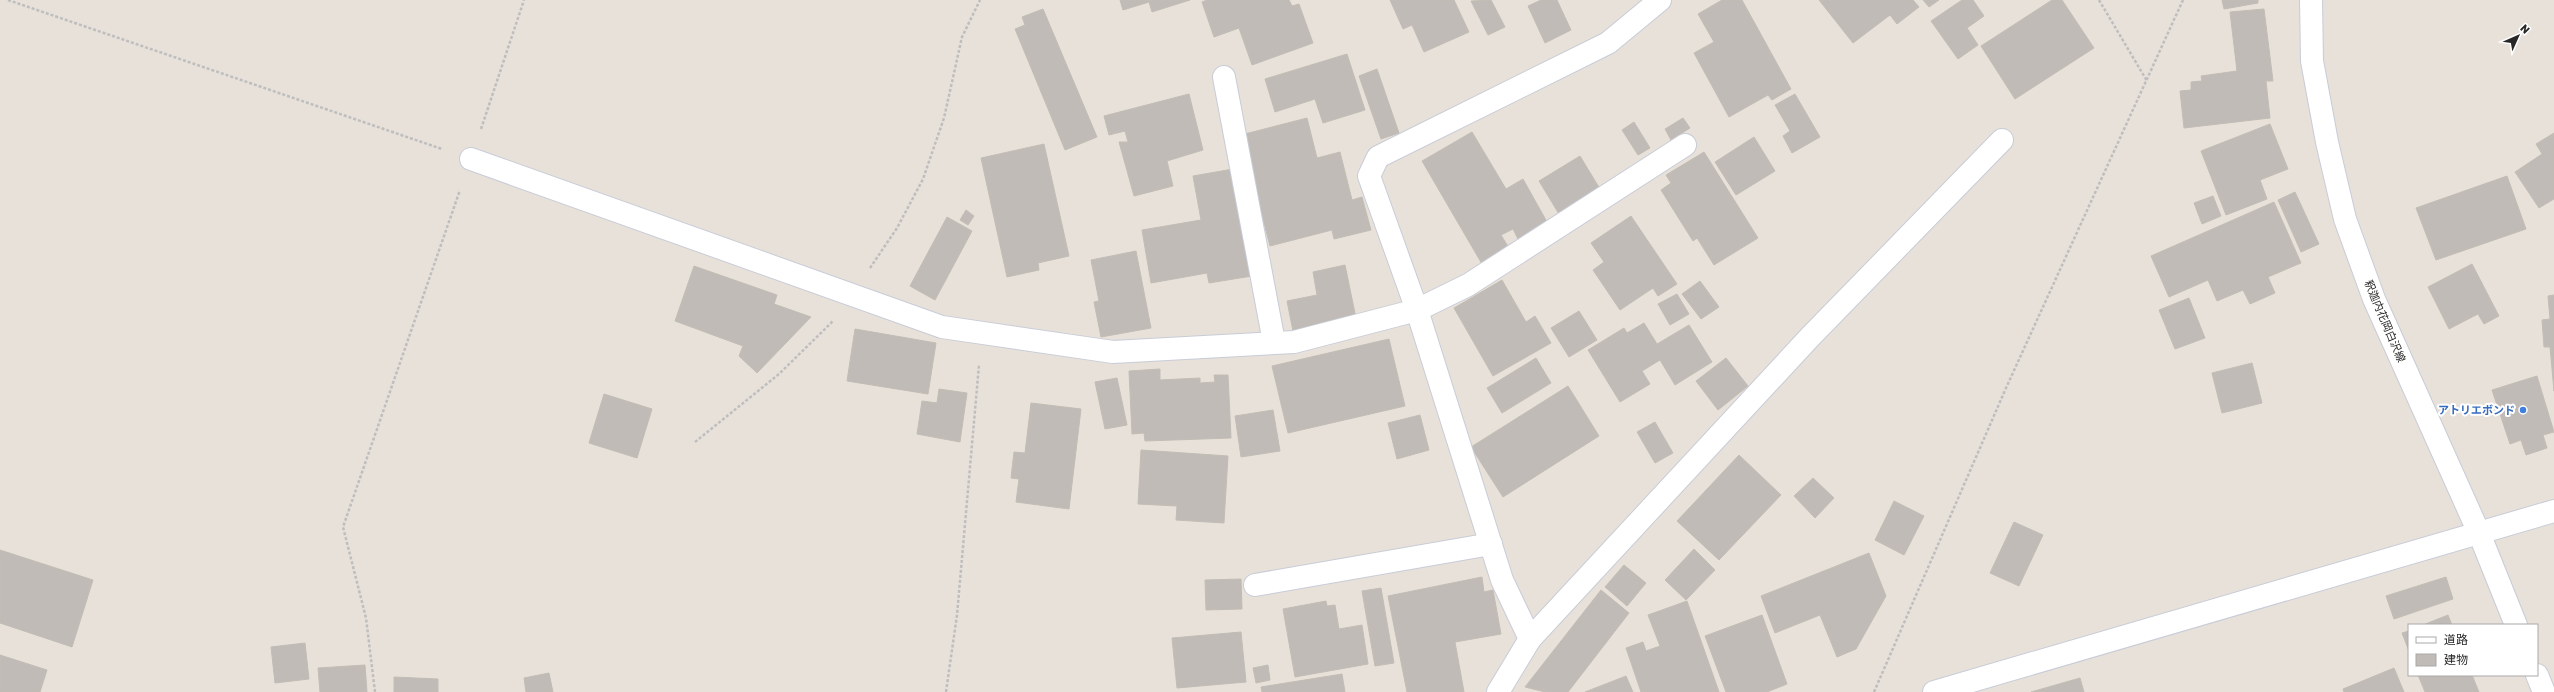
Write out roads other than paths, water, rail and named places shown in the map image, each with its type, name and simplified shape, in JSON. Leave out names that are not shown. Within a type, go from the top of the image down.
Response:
[{"type":"street","points":[[1530,639],[1502,580],[1418,310],[1369,176],[1378,157],[1608,43],[1660,0]]},
{"type":"street","name":"釈迦内花岡白沢線","points":[[2312,0],[2312,61],[2327,142],[2345,218],[2374,299],[2478,533],[2516,624]]},
{"type":"street","points":[[1224,77],[1274,342]]},
{"type":"street","points":[[1498,692],[1530,639],[1810,337],[2002,140]]},
{"type":"street","points":[[471,159],[942,328],[1113,352],[1294,342],[1418,310],[1468,285],[1685,145]]},
{"type":"street","points":[[1934,692],[2554,512]]},
{"type":"street","points":[[1255,585],[1491,544]]},
{"type":"street","points":[[2537,676],[2544,692]]},
{"type":"place","name":"アトリエボンド","points":[[2523,410]]}]
